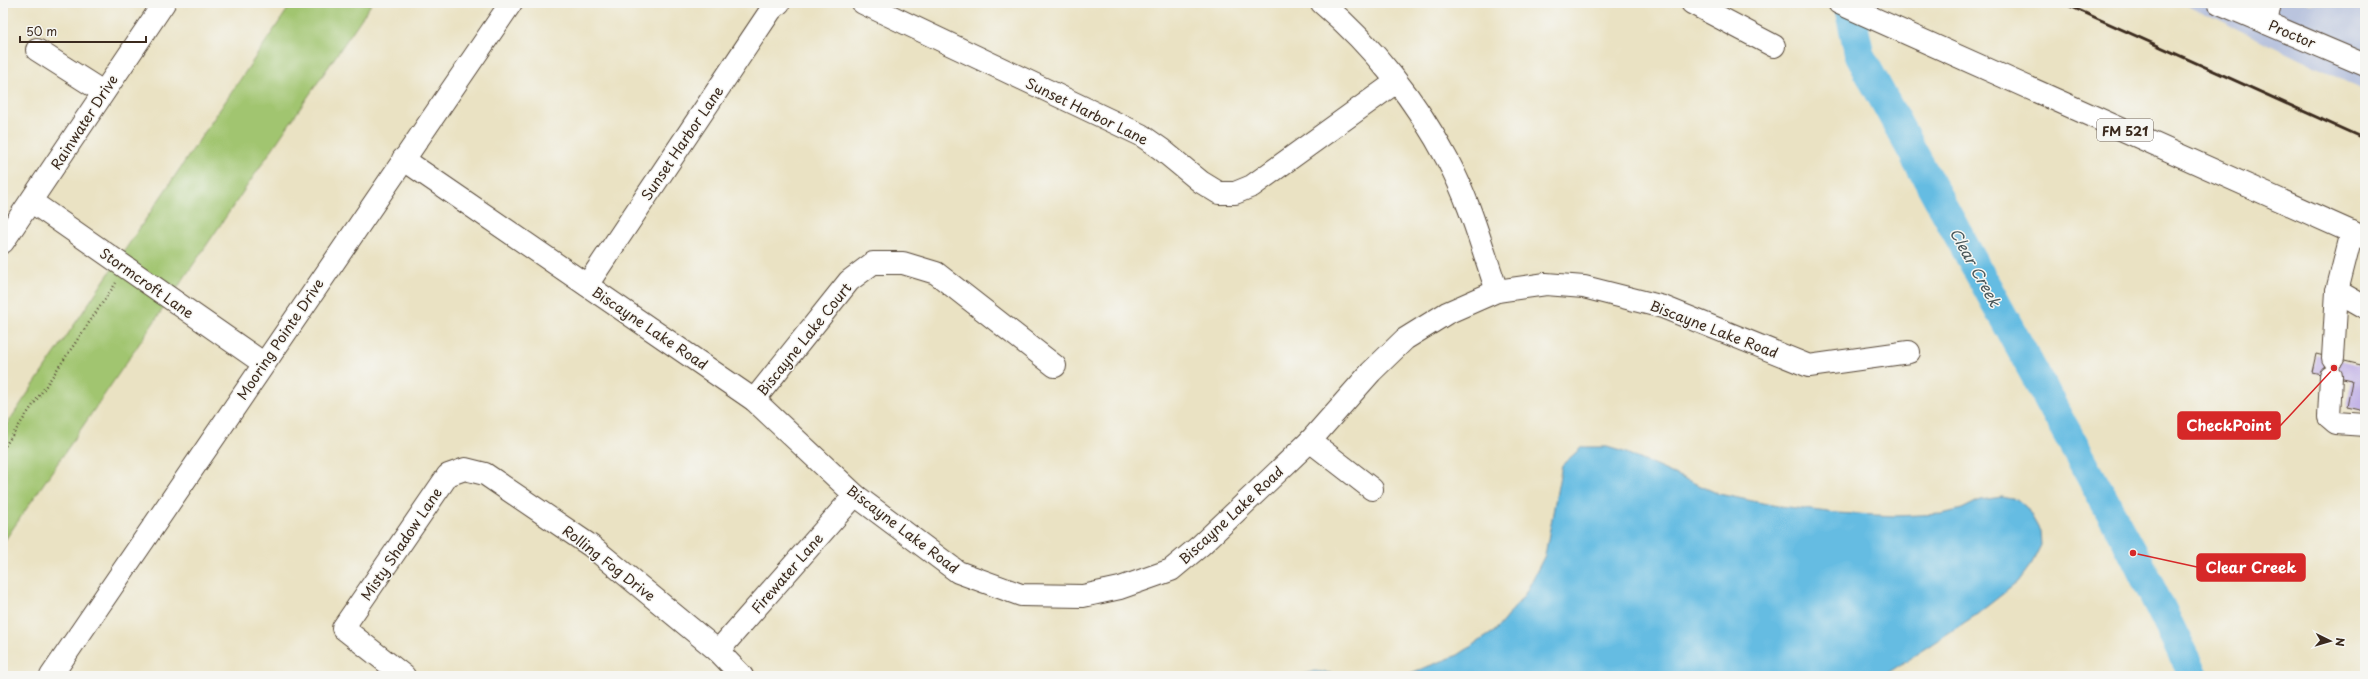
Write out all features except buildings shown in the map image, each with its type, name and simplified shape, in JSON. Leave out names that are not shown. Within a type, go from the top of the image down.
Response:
[{"type":"street","name":"Rainwater Drive","points":[[3,242],[32,202],[103,92],[164,3]]},
{"type":"street","name":"Mooring Pointe Drive","points":[[51,676],[263,363],[511,3]]},
{"type":"street","name":"Sunset Harbor Lane","points":[[587,285],[771,10],[779,3]]},
{"type":"street","name":"Sunset Harbor Lane","points":[[863,3],[1140,135],[1161,149],[1201,182],[1219,193],[1235,193],[1252,186],[1396,82]]},
{"type":"street","points":[[1322,3],[1341,19],[1396,82],[1427,125],[1448,162],[1464,197],[1497,291]]},
{"type":"street","points":[[1692,3],[1774,46]]},
{"type":"street","name":"FM 521","points":[[1839,3],[1885,22],[2358,235]]},
{"type":"street","name":"Proctor","points":[[2219,3],[2268,13],[2365,65]]},
{"type":"street","points":[[37,50],[103,92]]},
{"type":"street","name":"Biscayne Lake Road","points":[[403,160],[754,400],[855,495],[958,572],[1021,595],[1082,596],[1120,588],[1171,570],[1201,545],[1310,440],[1371,372],[1406,339],[1447,313],[1497,291],[1546,284],[1584,287],[1663,307],[1809,366],[1909,352]]},
{"type":"street","name":"Stormcroft Lane","points":[[32,202],[263,363]]},
{"type":"street","points":[[2358,235],[2337,291],[2329,417],[2336,423],[2365,425]]},
{"type":"street","name":"Biscayne Lake Court","points":[[754,400],[849,281],[873,263],[903,263],[936,273],[1055,366]]},
{"type":"street","points":[[2337,291],[2365,307]]},
{"type":"street","points":[[1310,440],[1372,489]]},
{"type":"street","name":"Misty Shadow Lane","points":[[404,676],[343,628],[448,475],[465,469]]},
{"type":"street","name":"Rolling Fog Drive","points":[[465,469],[485,474],[591,546],[718,651],[742,676]]},
{"type":"street","name":"Firewater Lane","points":[[718,651],[855,495]]},
{"type":"path","points":[[3,449],[126,268]]},
{"type":"shaded area","points":[[2184,3],[2365,3],[2365,91]]},
{"type":"green space","points":[[292,3],[372,3],[3,543],[3,430]]},
{"type":"water","points":[[1582,447],[1607,447],[1624,452],[1719,494],[1772,505],[1836,513],[1895,516],[1942,514],[1962,509],[1980,500],[2002,497],[2018,500],[2027,508],[2040,531],[2041,545],[2032,563],[2018,582],[1976,615],[1883,676],[1380,676],[1408,674],[1458,655],[1495,631],[1524,596],[1545,555],[1562,465]]},
{"type":"water","points":[[1315,671],[1351,676],[1297,676]]},
{"type":"waterway","name":"Clear Creek","points":[[1848,3],[1860,56],[2133,553],[2194,676]]},
{"type":"railway","points":[[2063,3],[2365,139]]},
{"type":"place","name":"CheckPoint","points":[[2334,368]]},
{"type":"place","name":"Clear Creek","points":[[2133,553]]}]
